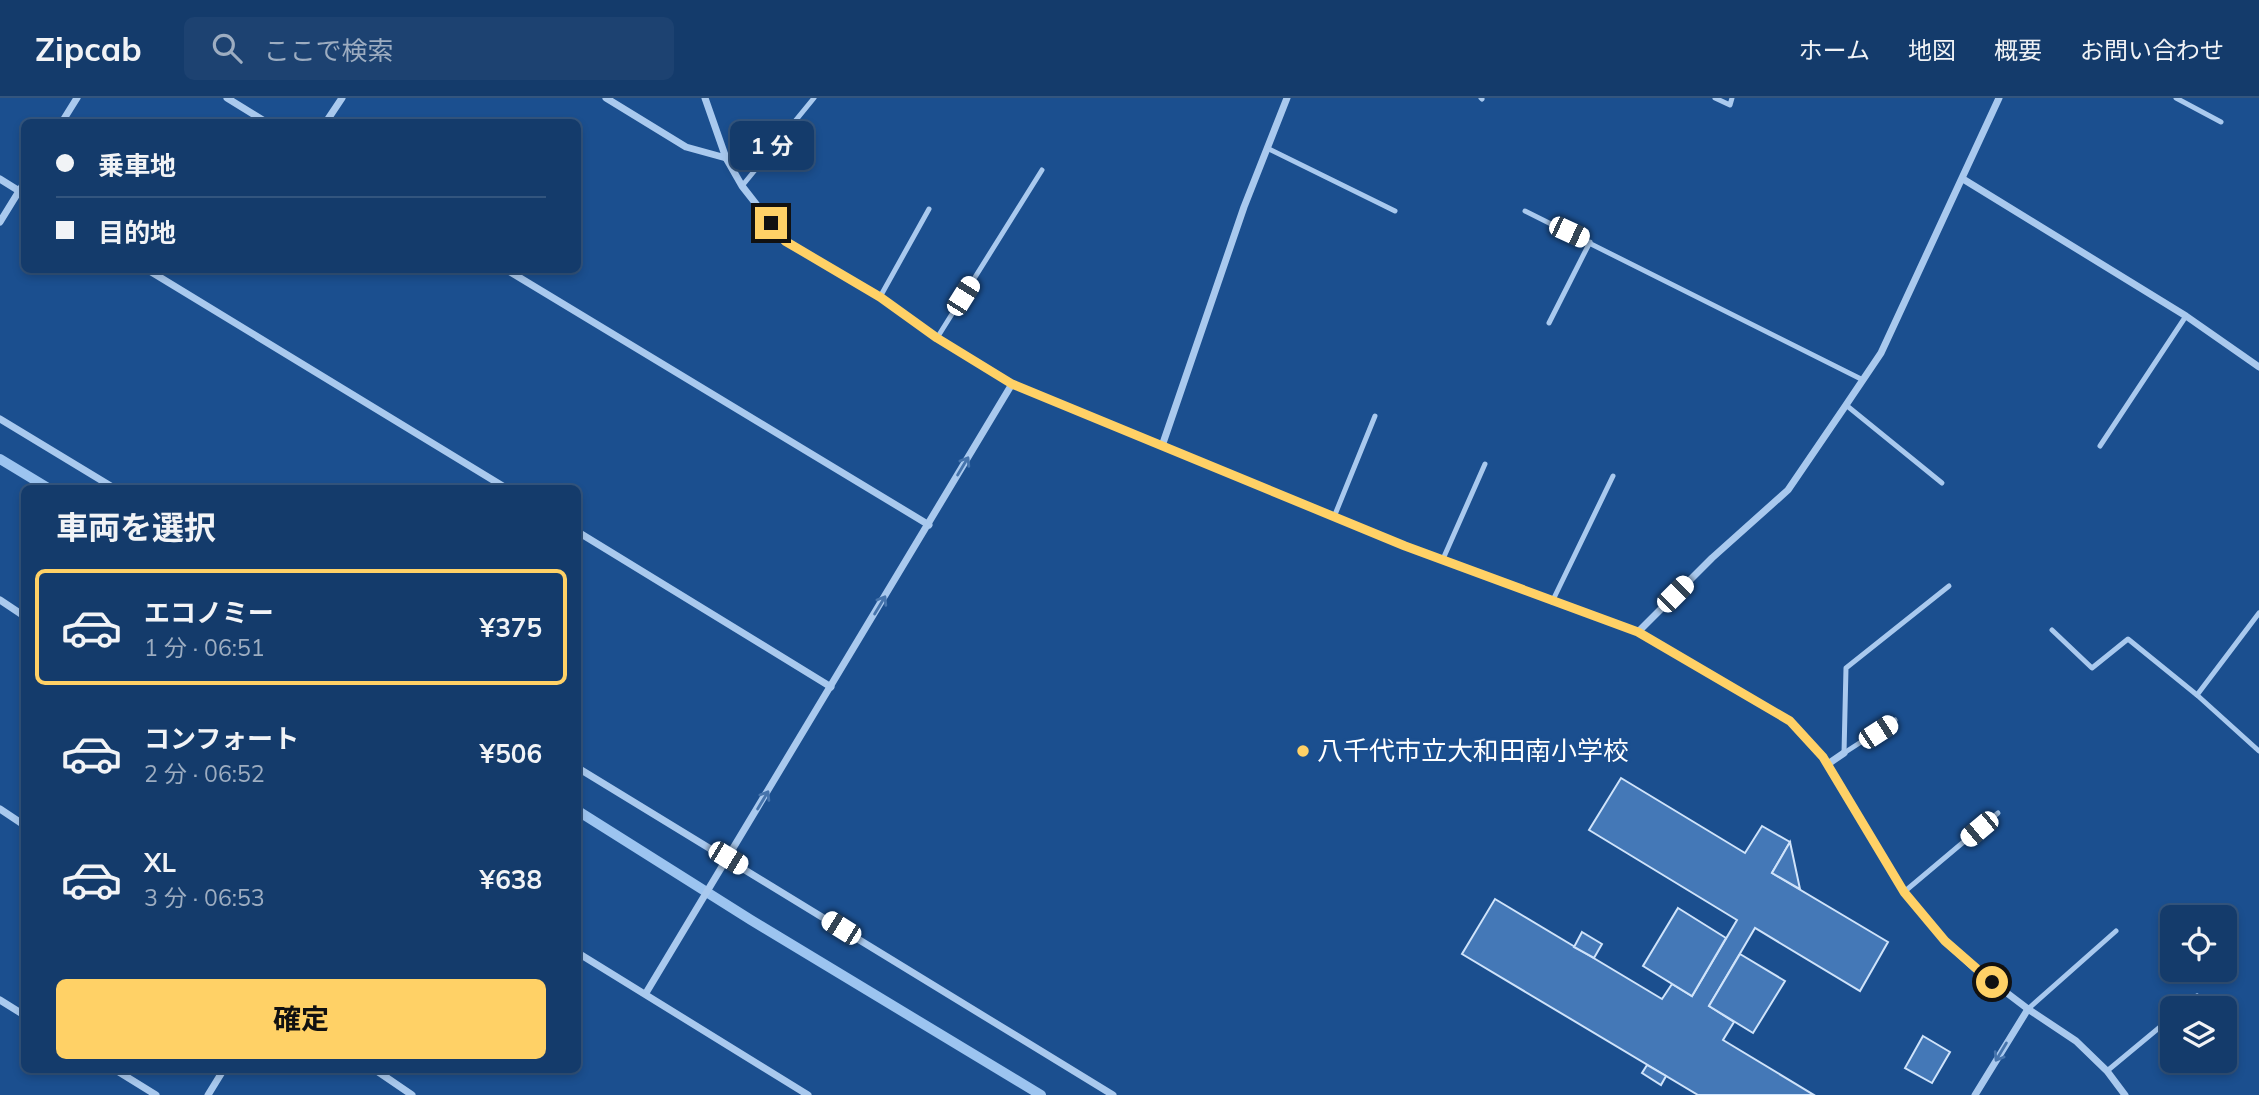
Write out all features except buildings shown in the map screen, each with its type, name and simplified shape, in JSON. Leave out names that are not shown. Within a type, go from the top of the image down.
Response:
[{"type":"street","points":[[64,119],[77,98]]},
{"type":"street","points":[[227,98],[261,119]]},
{"type":"street","points":[[328,119],[342,98]]},
{"type":"street","points":[[606,98],[686,147],[726,158]]},
{"type":"street","points":[[705,98],[726,158],[742,186],[785,241],[880,297],[937,338],[1012,384],[1405,546],[1638,632],[1790,721],[1828,764],[1904,892],[1945,941],[1973,968],[2076,1041],[2107,1071],[2125,1095]]},
{"type":"street","points":[[1162,446],[1244,207],[1287,98]]},
{"type":"street","points":[[1638,632],[1712,558],[1788,489],[1881,354],[1999,98]]},
{"type":"street","points":[[0,179],[21,192]]},
{"type":"street","points":[[1963,179],[2186,316],[2259,367]]},
{"type":"street","points":[[0,222],[21,194]]},
{"type":"street","points":[[153,273],[501,485]]},
{"type":"street","points":[[512,273],[929,525]]},
{"type":"street","points":[[646,993],[1012,384]]},
{"type":"street","points":[[0,419],[109,485]]},
{"type":"street","points":[[581,534],[831,687]]},
{"type":"street","points":[[0,600],[21,614]]},
{"type":"street","points":[[1828,764],[1844,753]]},
{"type":"street","points":[[581,770],[1113,1095]]},
{"type":"street","points":[[0,809],[21,823]]},
{"type":"street","points":[[581,955],[808,1095]]},
{"type":"street","points":[[0,1000],[21,1012]]},
{"type":"street","points":[[1975,1095],[2028,1009]]},
{"type":"street","points":[[120,1073],[156,1095]]},
{"type":"street","points":[[208,1095],[222,1073]]},
{"type":"street","points":[[380,1073],[412,1095]]},
{"type":"lane","points":[[742,186],[814,98]]},
{"type":"lane","points":[[1716,98],[1730,105],[1732,98]]},
{"type":"lane","points":[[2176,98],[2221,122]]},
{"type":"lane","points":[[1267,148],[1395,211]]},
{"type":"lane","points":[[937,338],[1042,170]]},
{"type":"lane","points":[[880,297],[929,209]]},
{"type":"lane","points":[[1525,211],[1863,380]]},
{"type":"lane","points":[[1549,323],[1590,242]]},
{"type":"lane","points":[[2100,446],[2186,316]]},
{"type":"lane","points":[[1846,405],[1942,483]]},
{"type":"lane","points":[[1334,517],[1375,415]]},
{"type":"lane","points":[[1443,559],[1485,464]]},
{"type":"lane","points":[[1552,602],[1613,476]]},
{"type":"lane","points":[[1844,753],[1846,668],[1949,586]]},
{"type":"lane","points":[[2197,695],[2259,613]]},
{"type":"lane","points":[[2052,630],[2092,668],[2128,639],[2197,695],[2259,751]]},
{"type":"lane","points":[[1844,753],[1895,720]]},
{"type":"lane","points":[[1904,892],[1998,813]]},
{"type":"lane","points":[[2028,1009],[2116,930]]},
{"type":"lane","points":[[2107,1071],[2160,1027]]},
{"type":"waterway","points":[[0,459],[43,485]]},
{"type":"waterway","points":[[581,813],[751,920],[1041,1095]]},
{"type":"place","name":"八千代市立大和田南小学校","points":[[1303,751]]},
{"type":"route","points":[[771,223],[785,241],[880,297],[937,338],[1012,384],[1405,546],[1638,632],[1790,721],[1823,757],[1904,892],[1945,941],[1992,982]]}]
